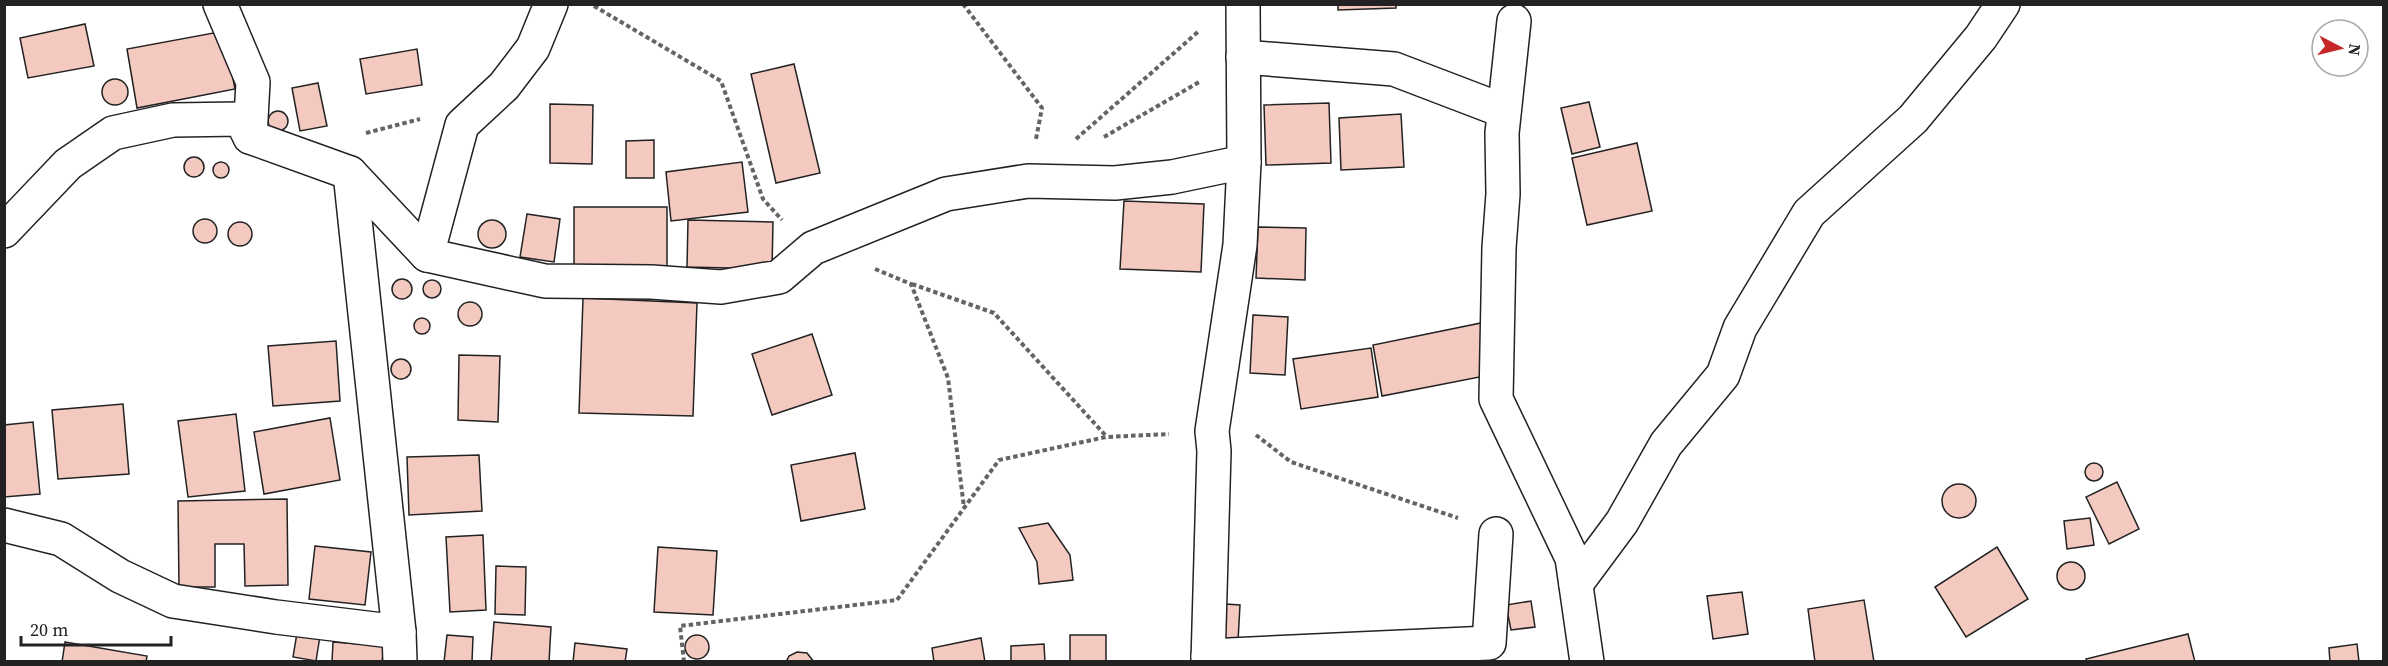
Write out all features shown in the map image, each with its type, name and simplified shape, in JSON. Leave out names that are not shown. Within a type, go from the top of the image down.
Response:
[{"type":"street","points":[[220,4],[253,82],[250,137]]},
{"type":"street","points":[[427,255],[462,125],[504,86],[533,48],[551,4]]},
{"type":"street","points":[[1243,4],[1244,162],[1239,245],[1214,417],[1208,659],[1489,642],[1496,534]]},
{"type":"street","points":[[1576,584],[1622,522],[1666,444],[1724,375],[1740,328],[1809,213],[1913,119],[1981,37],[2003,4]]},
{"type":"street","points":[[1514,21],[1504,111],[1496,399],[1572,558],[1587,662]]},
{"type":"street","points":[[1243,57],[1394,69],[1504,111]]},
{"type":"street","points":[[4,231],[68,164],[113,134],[173,120],[241,119],[250,137],[350,173],[427,255],[545,281],[651,282],[721,287],[779,277],[813,248],[946,194],[1028,181],[1115,183],[1172,177],[1244,162]]},
{"type":"street","points":[[4,525],[61,539],[120,576],[173,601],[276,617],[399,647],[350,173]]},
{"type":"path","points":[[590,4],[721,81],[763,199],[786,225]]},
{"type":"path","points":[[963,4],[1042,108],[1028,181]]},
{"type":"path","points":[[1028,181],[1202,28]]},
{"type":"path","points":[[1100,140],[1243,57]]},
{"type":"path","points":[[361,135],[485,102]]},
{"type":"path","points":[[828,243],[857,262],[994,313],[1106,436]]},
{"type":"path","points":[[911,284],[948,378],[964,509]]},
{"type":"path","points":[[684,662],[680,626],[897,600],[999,460],[1106,436],[1214,417],[1291,462],[1481,525],[1496,534]]},
{"type":"building","points":[[1338,4],[1396,4],[1396,8],[1338,10]]},
{"type":"building","points":[[85,24],[94,66],[28,78],[20,38]]},
{"type":"building","points":[[224,31],[235,89],[137,108],[127,49]]},
{"type":"building","points":[[417,49],[422,85],[366,94],[360,59]]},
{"type":"building","points":[[794,64],[820,173],[776,183],[751,74]]},
{"type":"building","points":[[115,79],[124,83],[128,92],[124,101],[115,105],[106,101],[102,92],[106,83]]},
{"type":"building","points":[[318,83],[327,126],[300,131],[292,88]]},
{"type":"building","points":[[1589,102],[1600,147],[1572,154],[1561,108]]},
{"type":"building","points":[[1329,103],[1331,163],[1266,165],[1264,105]]},
{"type":"building","points":[[550,104],[593,105],[592,164],[550,163]]},
{"type":"building","points":[[278,111],[285,114],[288,121],[285,128],[278,131],[271,128],[268,121],[271,114]]},
{"type":"building","points":[[1401,114],[1404,167],[1341,170],[1339,118]]},
{"type":"building","points":[[654,140],[654,178],[626,178],[626,141]]},
{"type":"building","points":[[1637,143],[1652,211],[1587,225],[1572,158]]},
{"type":"building","points":[[194,157],[201,160],[204,167],[201,174],[194,177],[187,174],[184,167],[187,160]]},
{"type":"building","points":[[221,162],[227,164],[229,170],[227,176],[221,178],[215,176],[213,170],[215,164]]},
{"type":"building","points":[[742,162],[748,212],[671,221],[666,172]]},
{"type":"building","points":[[1124,201],[1204,204],[1201,272],[1120,269]]},
{"type":"building","points":[[574,207],[667,207],[667,267],[574,267]]},
{"type":"building","points":[[527,214],[560,219],[554,262],[520,257]]},
{"type":"building","points":[[205,219],[214,222],[217,231],[214,240],[205,243],[196,240],[193,231],[196,222]]},
{"type":"building","points":[[492,220],[502,224],[506,234],[502,244],[492,248],[482,244],[478,234],[482,224]]},
{"type":"building","points":[[688,220],[773,222],[772,269],[687,267]]},
{"type":"building","points":[[240,222],[245,223],[251,229],[251,239],[245,245],[240,246],[235,245],[229,239],[228,234],[229,229],[235,223]]},
{"type":"building","points":[[1258,227],[1306,228],[1305,280],[1256,278]]},
{"type":"building","points":[[402,279],[409,282],[412,289],[409,296],[402,299],[395,296],[392,289],[395,282]]},
{"type":"building","points":[[432,280],[438,283],[441,289],[438,295],[432,298],[426,295],[423,289],[426,283]]},
{"type":"building","points":[[583,298],[697,303],[693,416],[579,413]]},
{"type":"building","points":[[470,302],[478,306],[482,314],[478,322],[470,326],[462,322],[458,314],[462,306]]},
{"type":"building","points":[[1253,315],[1288,317],[1285,375],[1250,373]]},
{"type":"building","points":[[419,318],[425,318],[430,326],[428,332],[419,334],[414,329],[414,323]]},
{"type":"building","points":[[1481,323],[1490,375],[1382,396],[1373,345]]},
{"type":"building","points":[[812,334],[832,395],[772,415],[752,354]]},
{"type":"building","points":[[336,341],[340,401],[273,406],[268,346]]},
{"type":"building","points":[[1371,348],[1378,397],[1301,409],[1293,359]]},
{"type":"building","points":[[459,355],[500,356],[498,422],[458,420]]},
{"type":"building","points":[[401,359],[408,362],[411,369],[408,376],[401,379],[394,376],[391,369],[394,362]]},
{"type":"building","points":[[123,404],[129,474],[58,479],[52,410]]},
{"type":"building","points":[[236,414],[245,491],[188,497],[178,421]]},
{"type":"building","points":[[330,418],[340,480],[264,494],[254,432]]},
{"type":"building","points":[[33,422],[40,494],[4,497],[4,425]]},
{"type":"building","points":[[855,453],[865,509],[801,521],[791,465]]},
{"type":"building","points":[[479,455],[482,511],[409,515],[407,457]]},
{"type":"building","points":[[2090,463],[2098,463],[2103,468],[2101,479],[2090,481],[2085,476],[2085,468]]},
{"type":"building","points":[[2117,482],[2139,529],[2109,544],[2086,497]]},
{"type":"building","points":[[1959,484],[1971,489],[1976,501],[1971,513],[1959,518],[1947,513],[1942,501],[1947,489]]},
{"type":"building","points":[[287,499],[288,585],[245,586],[244,544],[215,544],[215,587],[179,587],[178,501]]},
{"type":"building","points":[[2090,518],[2094,545],[2067,549],[2064,521]]},
{"type":"building","points":[[1048,523],[1070,555],[1073,580],[1039,584],[1037,562],[1019,528]]},
{"type":"building","points":[[483,535],[486,610],[450,612],[446,537]]},
{"type":"building","points":[[315,546],[371,552],[365,605],[309,599]]},
{"type":"building","points":[[658,547],[717,551],[713,615],[654,612]]},
{"type":"building","points":[[1997,547],[2028,599],[1966,637],[1935,587]]},
{"type":"building","points":[[2071,562],[2081,566],[2085,576],[2081,586],[2071,590],[2061,586],[2057,576],[2061,566]]},
{"type":"building","points":[[496,566],[526,567],[525,615],[495,614]]},
{"type":"building","points":[[1742,592],[1748,634],[1713,639],[1707,596]]},
{"type":"building","points":[[1864,600],[1874,662],[1815,662],[1808,609]]},
{"type":"building","points":[[1531,601],[1535,627],[1511,630],[1506,605]]},
{"type":"building","points":[[1211,603],[1240,605],[1237,659],[1209,657]]},
{"type":"building","points":[[494,622],[551,627],[549,662],[491,662]]},
{"type":"building","points":[[297,633],[320,636],[316,661],[293,657]]},
{"type":"building","points":[[2188,634],[2195,662],[2087,662],[2086,659]]},
{"type":"building","points":[[447,635],[473,637],[472,662],[444,662]]},
{"type":"building","points":[[697,635],[705,639],[709,647],[705,655],[697,659],[689,655],[685,647],[689,639]]},
{"type":"building","points":[[1070,635],[1106,635],[1106,662],[1070,662]]},
{"type":"building","points":[[981,638],[985,662],[934,662],[932,648]]},
{"type":"building","points":[[65,642],[147,656],[146,662],[62,662]]},
{"type":"building","points":[[333,642],[384,646],[382,662],[332,662]]},
{"type":"building","points":[[575,643],[627,649],[625,662],[573,662]]},
{"type":"building","points":[[1044,644],[1045,662],[1011,662],[1011,646]]},
{"type":"building","points":[[2357,644],[2359,662],[2330,662],[2329,648]]},
{"type":"building","points":[[797,652],[807,653],[814,662],[786,662],[789,656]]}]
